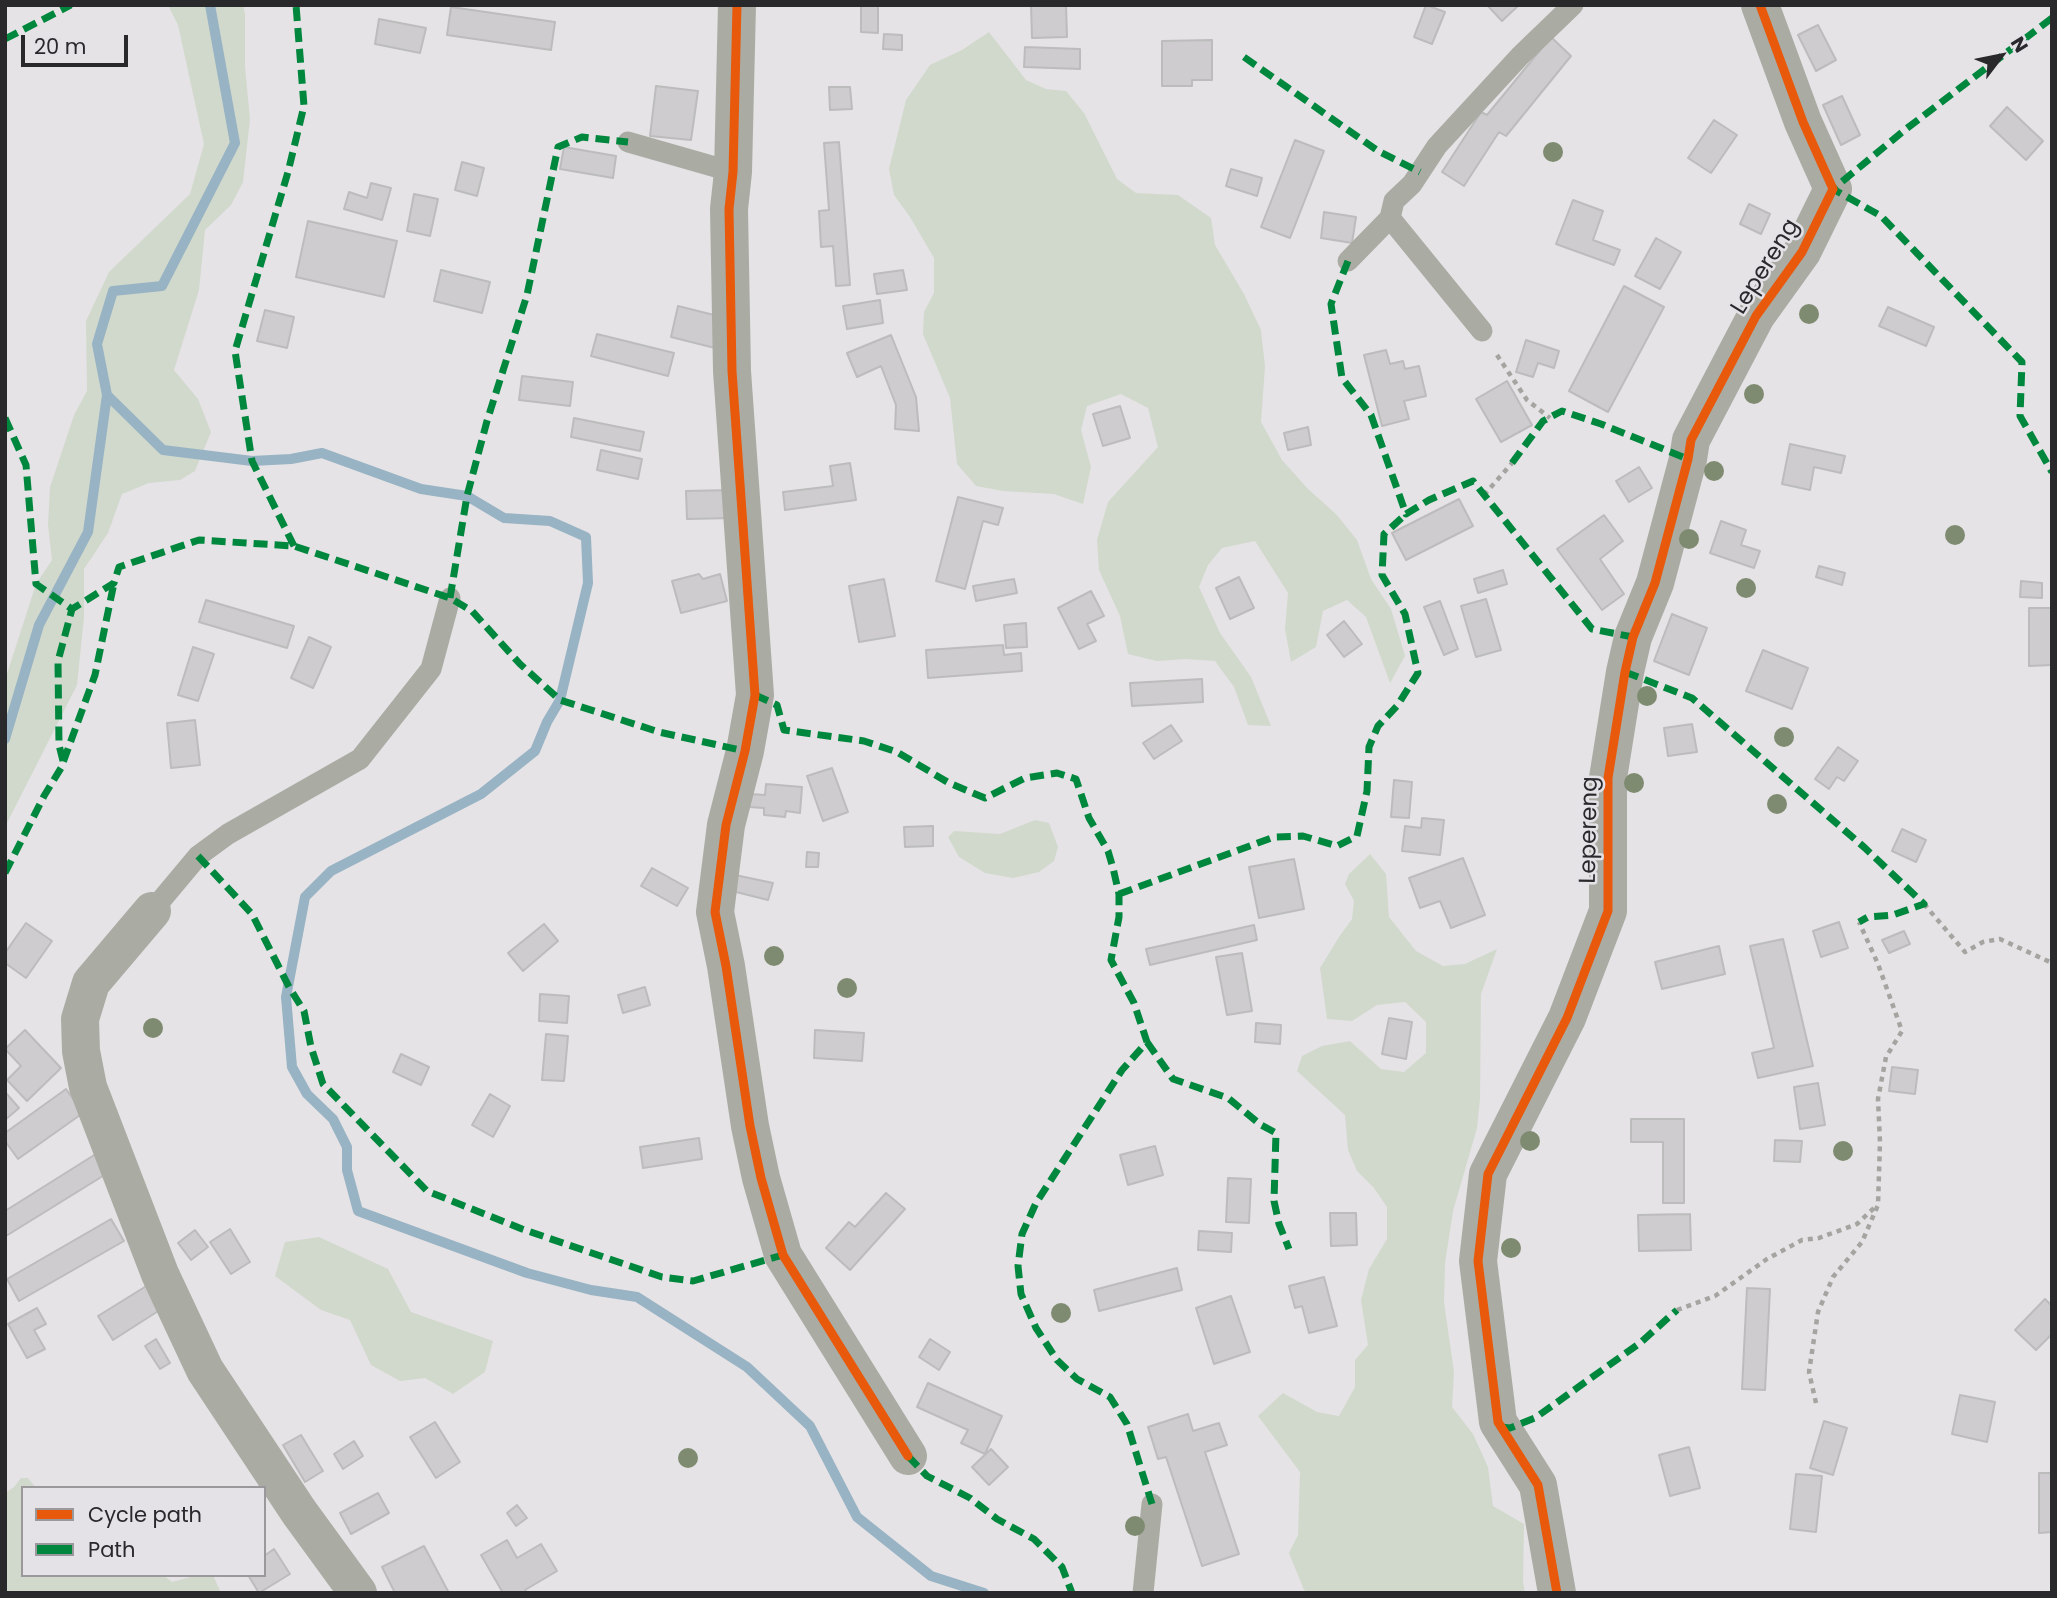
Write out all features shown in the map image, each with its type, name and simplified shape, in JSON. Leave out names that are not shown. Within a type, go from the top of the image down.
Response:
[{"type":"street","points":[[737,5],[733,172],[729,209],[732,371],[755,695],[745,751],[726,825],[715,912],[726,966],[750,1126],[761,1178],[783,1255],[908,1456]]},
{"type":"street","name":"Lepereng","points":[[1557,1593],[1538,1485],[1498,1422],[1478,1261],[1488,1174],[1567,1018],[1608,911],[1608,778],[1625,672],[1633,637],[1655,583],[1691,440],[1756,316],[1802,252],[1833,189],[1802,122],[1760,5]]},
{"type":"street","points":[[152,911],[91,983],[80,1019],[81,1051],[89,1087],[160,1274],[205,1370],[299,1512],[358,1593]]},
{"type":"lane","points":[[1348,261],[1390,218],[1394,201],[1412,184],[1437,146],[1520,56],[1573,5]]},
{"type":"lane","points":[[628,142],[733,172]]},
{"type":"lane","points":[[1390,218],[1482,331]]},
{"type":"lane","points":[[152,911],[198,856],[228,834],[360,759],[430,669],[450,598]]},
{"type":"lane","points":[[1143,1593],[1152,1504]]},
{"type":"path","points":[[1482,331],[1527,400],[1550,418]]},
{"type":"path","points":[[1483,495],[1513,463]]},
{"type":"path","points":[[1924,904],[1965,952],[1983,942],[2000,939],[2052,963]]},
{"type":"path","points":[[1816,1403],[1809,1372],[1818,1312],[1833,1277],[1862,1242],[1878,1205],[1878,1100],[1886,1058],[1902,1031],[1878,964],[1859,922]]},
{"type":"path","points":[[1677,1310],[1715,1296],[1767,1259],[1802,1240],[1819,1238],[1857,1224],[1878,1205]]},
{"type":"shaded area","points":[[168,5],[243,5],[245,14],[245,67],[250,119],[243,182],[231,205],[205,230],[199,290],[174,370],[198,399],[211,432],[195,471],[180,480],[149,483],[122,494],[108,533],[84,569],[84,617],[77,685],[5,827],[5,680],[36,584],[52,560],[48,525],[50,487],[74,415],[87,391],[86,321],[109,272],[190,194],[204,144],[178,25]]},
{"type":"shaded area","points":[[989,32],[1026,80],[1046,89],[1066,91],[1084,113],[1117,179],[1136,193],[1178,195],[1211,218],[1215,245],[1244,294],[1261,330],[1265,366],[1261,422],[1282,460],[1308,489],[1336,514],[1357,540],[1371,579],[1391,609],[1405,656],[1390,683],[1366,617],[1347,600],[1323,611],[1316,647],[1291,662],[1285,629],[1288,593],[1255,541],[1222,548],[1208,565],[1199,587],[1220,633],[1251,677],[1271,726],[1248,725],[1234,687],[1215,661],[1157,661],[1128,654],[1120,616],[1099,570],[1097,540],[1108,502],[1158,447],[1148,408],[1121,394],[1087,406],[1081,430],[1091,467],[1083,504],[1054,494],[1003,491],[976,486],[957,464],[950,398],[923,334],[924,312],[934,293],[934,258],[894,195],[889,169],[906,100],[930,65],[962,50]]},
{"type":"shaded area","points":[[1035,820],[1049,823],[1058,847],[1054,861],[1039,872],[1013,878],[985,873],[959,857],[948,837],[954,831],[1000,834]]},
{"type":"shaded area","points":[[1370,854],[1386,874],[1389,917],[1416,951],[1443,966],[1465,964],[1497,949],[1481,994],[1480,1099],[1477,1128],[1453,1211],[1445,1263],[1444,1302],[1454,1372],[1452,1407],[1473,1434],[1488,1467],[1493,1506],[1524,1524],[1525,1593],[1310,1593],[1304,1590],[1289,1553],[1298,1535],[1300,1472],[1258,1416],[1283,1393],[1317,1412],[1339,1416],[1355,1387],[1355,1360],[1368,1345],[1361,1300],[1369,1269],[1387,1239],[1387,1207],[1374,1188],[1357,1171],[1348,1150],[1345,1115],[1297,1071],[1302,1056],[1322,1046],[1350,1041],[1381,1069],[1404,1072],[1426,1053],[1426,1022],[1405,1002],[1377,1005],[1352,1021],[1327,1019],[1320,968],[1352,919],[1354,901],[1345,884],[1349,874]]},
{"type":"shaded area","points":[[319,1237],[388,1269],[411,1312],[493,1341],[485,1372],[453,1394],[425,1378],[400,1381],[371,1365],[350,1320],[321,1310],[275,1276],[285,1242]]},
{"type":"shaded area","points":[[21,1478],[28,1478],[34,1486],[21,1486],[21,1577],[166,1577],[172,1582],[191,1577],[214,1577],[221,1593],[5,1593],[5,1493]]},
{"type":"building","points":[[861,5],[878,5],[878,33],[861,32]]},
{"type":"building","points":[[1031,5],[1066,5],[1067,37],[1032,38]]},
{"type":"building","points":[[1426,5],[1445,12],[1432,44],[1414,37]]},
{"type":"building","points":[[1487,5],[1519,5],[1502,21]]},
{"type":"building","points":[[451,7],[555,22],[551,50],[447,35]]},
{"type":"building","points":[[379,19],[426,28],[420,53],[375,44]]},
{"type":"building","points":[[1818,25],[1836,60],[1816,71],[1798,35]]},
{"type":"building","points":[[884,34],[902,35],[902,50],[883,49]]},
{"type":"building","points":[[1551,37],[1571,56],[1506,136],[1499,132],[1464,186],[1442,172],[1481,112],[1487,115]]},
{"type":"building","points":[[1212,40],[1212,80],[1192,80],[1192,86],[1162,86],[1162,41]]},
{"type":"building","points":[[1025,47],[1080,49],[1080,69],[1024,67]]},
{"type":"building","points":[[656,86],[698,91],[691,140],[650,136]]},
{"type":"building","points":[[829,87],[850,87],[852,109],[830,110]]},
{"type":"building","points":[[1842,96],[1860,135],[1841,145],[1823,105]]},
{"type":"building","points":[[2007,107],[2043,141],[2026,160],[1990,126]]},
{"type":"building","points":[[1714,120],[1737,135],[1711,173],[1688,158]]},
{"type":"building","points":[[1295,140],[1324,151],[1290,238],[1261,227]]},
{"type":"building","points":[[839,142],[850,285],[836,286],[833,246],[821,247],[819,211],[829,210],[824,143]]},
{"type":"building","points":[[564,147],[616,156],[613,178],[560,169]]},
{"type":"building","points":[[462,162],[484,168],[477,196],[455,190]]},
{"type":"building","points":[[1231,169],[1262,178],[1257,196],[1226,186]]},
{"type":"building","points":[[371,183],[391,188],[382,220],[344,209],[349,192],[367,198]]},
{"type":"building","points":[[414,194],[438,199],[430,236],[407,231]]},
{"type":"building","points":[[1573,200],[1603,211],[1593,240],[1620,250],[1614,265],[1556,244]]},
{"type":"building","points":[[1749,204],[1770,214],[1761,234],[1740,224]]},
{"type":"building","points":[[1324,212],[1356,217],[1352,243],[1321,238]]},
{"type":"building","points":[[308,221],[397,241],[384,297],[296,277]]},
{"type":"building","points":[[1656,238],[1681,252],[1660,289],[1635,276]]},
{"type":"building","points":[[441,270],[490,282],[482,313],[434,301]]},
{"type":"building","points":[[903,270],[907,290],[877,294],[874,274]]},
{"type":"building","points":[[1624,286],[1664,307],[1608,412],[1569,391]]},
{"type":"building","points":[[880,300],[883,323],[847,329],[843,306]]},
{"type":"building","points":[[678,306],[730,319],[723,350],[671,337]]},
{"type":"building","points":[[1888,307],[1934,327],[1926,346],[1879,326]]},
{"type":"building","points":[[265,310],[294,317],[287,348],[257,341]]},
{"type":"building","points":[[597,334],[674,353],[668,376],[591,356]]},
{"type":"building","points":[[891,335],[916,397],[919,431],[895,429],[896,405],[881,366],[857,377],[847,353]]},
{"type":"building","points":[[1526,340],[1559,351],[1554,368],[1538,363],[1533,377],[1516,372]]},
{"type":"building","points":[[1386,350],[1390,364],[1403,361],[1405,369],[1419,366],[1426,396],[1404,401],[1409,419],[1382,426],[1364,355]]},
{"type":"building","points":[[522,376],[573,382],[570,406],[519,400]]},
{"type":"building","points":[[1507,381],[1532,425],[1501,442],[1476,399]]},
{"type":"building","points":[[1120,406],[1130,438],[1103,446],[1093,414]]},
{"type":"building","points":[[574,418],[644,432],[640,451],[571,437]]},
{"type":"building","points":[[1308,427],[1311,445],[1288,450],[1284,433]]},
{"type":"building","points":[[1790,444],[1845,456],[1841,473],[1814,467],[1810,490],[1782,484]]},
{"type":"building","points":[[601,450],[642,459],[638,479],[597,470]]},
{"type":"building","points":[[850,463],[856,500],[785,510],[783,492],[833,486],[830,466]]},
{"type":"building","points":[[1639,467],[1652,488],[1629,502],[1616,481]]},
{"type":"building","points":[[733,490],[734,518],[687,519],[686,491]]},
{"type":"building","points":[[958,497],[1003,508],[998,525],[983,521],[965,589],[936,581]]},
{"type":"building","points":[[1459,499],[1473,526],[1406,560],[1392,533]]},
{"type":"building","points":[[1604,515],[1623,541],[1600,559],[1624,594],[1602,610],[1557,549]]},
{"type":"building","points":[[1721,521],[1746,530],[1741,545],[1760,551],[1754,568],[1710,553]]},
{"type":"building","points":[[1819,566],[1845,573],[1842,585],[1816,577]]},
{"type":"building","points":[[1503,570],[1507,584],[1478,593],[1474,579]]},
{"type":"building","points":[[699,574],[703,579],[720,574],[727,601],[681,613],[672,581]]},
{"type":"building","points":[[1239,577],[1254,608],[1230,619],[1216,588]]},
{"type":"building","points":[[884,579],[895,636],[859,642],[849,586]]},
{"type":"building","points":[[1014,579],[1017,593],[976,601],[973,586]]},
{"type":"building","points":[[2021,581],[2042,583],[2042,598],[2020,597]]},
{"type":"building","points":[[1091,591],[1104,616],[1087,624],[1096,641],[1079,649],[1058,608]]},
{"type":"building","points":[[1486,599],[1501,650],[1476,657],[1461,606]]},
{"type":"building","points":[[206,600],[294,626],[287,648],[199,622]]},
{"type":"building","points":[[1440,601],[1458,649],[1444,655],[1424,607]]},
{"type":"building","points":[[2029,608],[2052,608],[2052,665],[2029,666]]},
{"type":"building","points":[[1672,614],[1707,628],[1689,675],[1654,661]]},
{"type":"building","points":[[1344,621],[1362,644],[1344,657],[1327,635]]},
{"type":"building","points":[[1026,623],[1027,647],[1006,648],[1004,625]]},
{"type":"building","points":[[309,637],[331,647],[313,688],[291,678]]},
{"type":"building","points":[[1003,645],[1004,655],[1021,653],[1022,671],[928,678],[926,650]]},
{"type":"building","points":[[193,647],[214,654],[198,701],[178,695]]},
{"type":"building","points":[[1763,650],[1808,668],[1792,709],[1746,691]]},
{"type":"building","points":[[1202,679],[1203,702],[1132,706],[1130,683]]},
{"type":"building","points":[[195,720],[200,765],[171,768],[167,723]]},
{"type":"building","points":[[1692,724],[1697,752],[1668,756],[1664,728]]},
{"type":"building","points":[[1171,725],[1182,741],[1154,759],[1143,743]]},
{"type":"building","points":[[1838,747],[1858,761],[1844,781],[1837,777],[1829,789],[1815,779]]},
{"type":"building","points":[[832,768],[848,812],[823,821],[807,776]]},
{"type":"building","points":[[1394,780],[1412,782],[1409,818],[1391,817]]},
{"type":"building","points":[[766,784],[802,787],[800,813],[786,811],[785,817],[764,815],[764,808],[749,807],[750,794],[765,795]]},
{"type":"building","points":[[1422,818],[1444,820],[1440,855],[1402,851],[1405,826],[1421,828]]},
{"type":"building","points":[[933,826],[933,846],[905,847],[904,827]]},
{"type":"building","points":[[1902,829],[1926,840],[1916,862],[1892,851]]},
{"type":"building","points":[[807,852],[819,853],[818,867],[806,867]]},
{"type":"building","points":[[1463,858],[1485,915],[1451,928],[1440,901],[1420,908],[1409,878]]},
{"type":"building","points":[[1294,859],[1304,909],[1259,918],[1249,867]]},
{"type":"building","points":[[652,868],[688,888],[677,906],[641,886]]},
{"type":"building","points":[[735,875],[773,883],[768,900],[732,891]]},
{"type":"building","points":[[1839,922],[1848,948],[1821,957],[1813,931]]},
{"type":"building","points":[[26,923],[52,941],[26,978],[5,963],[5,953]]},
{"type":"building","points":[[544,924],[558,941],[523,971],[508,953]]},
{"type":"building","points":[[1254,925],[1257,940],[1150,965],[1146,949]]},
{"type":"building","points":[[1904,931],[1910,944],[1889,953],[1882,940]]},
{"type":"building","points":[[1783,939],[1813,1066],[1758,1078],[1752,1053],[1774,1048],[1750,946]]},
{"type":"building","points":[[1719,946],[1725,974],[1662,989],[1655,962]]},
{"type":"building","points":[[1242,953],[1252,1011],[1227,1015],[1216,957]]},
{"type":"building","points":[[645,987],[650,1005],[623,1013],[618,995]]},
{"type":"building","points":[[540,994],[569,996],[567,1023],[539,1021]]},
{"type":"building","points":[[1389,1018],[1412,1022],[1406,1059],[1382,1054]]},
{"type":"building","points":[[1256,1023],[1281,1025],[1280,1044],[1255,1042]]},
{"type":"building","points":[[25,1030],[61,1068],[27,1101],[7,1080],[21,1066],[5,1049]]},
{"type":"building","points":[[815,1030],[864,1033],[862,1061],[814,1058]]},
{"type":"building","points":[[546,1034],[568,1036],[564,1081],[542,1080]]},
{"type":"building","points":[[401,1054],[429,1067],[421,1085],[393,1072]]},
{"type":"building","points":[[1892,1067],[1918,1070],[1915,1094],[1889,1091]]},
{"type":"building","points":[[1818,1083],[1825,1125],[1800,1129],[1794,1087]]},
{"type":"building","points":[[66,1089],[83,1113],[18,1159],[5,1141],[5,1133]]},
{"type":"building","points":[[5,1094],[19,1108],[5,1120]]},
{"type":"building","points":[[490,1094],[510,1106],[493,1137],[472,1125]]},
{"type":"building","points":[[1631,1119],[1684,1119],[1684,1203],[1663,1203],[1663,1142],[1631,1142]]},
{"type":"building","points":[[699,1138],[702,1159],[643,1168],[640,1147]]},
{"type":"building","points":[[1775,1140],[1802,1141],[1800,1162],[1774,1161]]},
{"type":"building","points":[[1155,1146],[1163,1175],[1128,1185],[1120,1155]]},
{"type":"building","points":[[99,1152],[111,1171],[6,1236],[5,1211]]},
{"type":"building","points":[[1228,1178],[1251,1179],[1249,1223],[1226,1222]]},
{"type":"building","points":[[886,1193],[905,1209],[850,1270],[826,1248],[849,1222],[855,1227]]},
{"type":"building","points":[[1330,1213],[1356,1213],[1357,1245],[1331,1246]]},
{"type":"building","points":[[1690,1214],[1691,1250],[1639,1251],[1638,1215]]},
{"type":"building","points":[[111,1219],[124,1241],[19,1301],[7,1279]]},
{"type":"building","points":[[230,1229],[250,1262],[231,1274],[210,1242]]},
{"type":"building","points":[[195,1230],[208,1247],[191,1260],[178,1243]]},
{"type":"building","points":[[1199,1231],[1232,1233],[1231,1252],[1198,1250]]},
{"type":"building","points":[[1177,1268],[1182,1290],[1099,1311],[1094,1290]]},
{"type":"building","points":[[1324,1277],[1337,1326],[1309,1333],[1302,1306],[1295,1308],[1289,1286]]},
{"type":"building","points":[[148,1285],[163,1308],[113,1340],[98,1316]]},
{"type":"building","points":[[1747,1288],[1770,1289],[1765,1390],[1742,1389]]},
{"type":"building","points":[[1231,1296],[1250,1352],[1214,1364],[1196,1308]]},
{"type":"building","points":[[2045,1299],[2052,1306],[2052,1334],[2036,1350],[2015,1330]]},
{"type":"building","points":[[37,1308],[46,1324],[34,1330],[45,1349],[27,1358],[8,1324]]},
{"type":"building","points":[[156,1339],[170,1363],[160,1369],[145,1346]]},
{"type":"building","points":[[930,1339],[950,1352],[939,1370],[919,1357]]},
{"type":"building","points":[[928,1383],[1002,1416],[985,1454],[961,1443],[968,1430],[917,1407]]},
{"type":"building","points":[[1960,1395],[1995,1402],[1987,1442],[1952,1434]]},
{"type":"building","points":[[1188,1414],[1193,1431],[1219,1423],[1227,1445],[1205,1452],[1239,1554],[1202,1566],[1166,1457],[1158,1459],[1148,1427]]},
{"type":"building","points":[[1824,1421],[1847,1428],[1833,1475],[1810,1468]]},
{"type":"building","points":[[435,1422],[460,1462],[436,1478],[410,1437]]},
{"type":"building","points":[[301,1435],[323,1471],[305,1482],[283,1445]]},
{"type":"building","points":[[354,1441],[363,1456],[343,1469],[334,1454]]},
{"type":"building","points":[[1689,1447],[1700,1488],[1670,1496],[1659,1455]]},
{"type":"building","points":[[991,1449],[1008,1467],[989,1485],[972,1467]]},
{"type":"building","points":[[2039,1473],[2052,1473],[2052,1532],[2039,1533]]},
{"type":"building","points":[[1796,1474],[1822,1476],[1816,1532],[1790,1529]]},
{"type":"building","points":[[378,1493],[389,1513],[351,1534],[340,1513]]},
{"type":"building","points":[[517,1505],[527,1518],[516,1526],[507,1513]]},
{"type":"building","points":[[507,1540],[517,1558],[541,1544],[557,1571],[525,1590],[527,1593],[503,1593],[481,1555]]},
{"type":"building","points":[[424,1546],[449,1593],[395,1593],[382,1567]]},
{"type":"building","points":[[274,1549],[290,1574],[259,1593],[249,1577],[266,1577],[266,1555]]},
{"type":"waterway","points":[[210,5],[235,143],[162,286],[113,291],[97,344],[107,395],[163,450],[252,461],[291,459],[322,453],[421,489],[467,496],[504,518],[550,521],[586,537],[588,583],[560,700],[535,751],[481,794],[331,871],[305,897],[286,997],[292,1067],[307,1094],[333,1119],[347,1147],[347,1170],[358,1211],[527,1273],[591,1290],[637,1297],[747,1367],[810,1426],[857,1517],[931,1576],[984,1593]]},
{"type":"waterway","points":[[5,739],[39,625],[88,532],[107,395]]},
{"type":"marked path","points":[[5,39],[71,5]]},
{"type":"marked path","points":[[294,546],[252,461],[235,351],[288,172],[304,106],[296,5]]},
{"type":"marked path","points":[[2052,18],[1906,129],[1833,189],[1881,216],[2022,362],[2020,416],[2052,472]]},
{"type":"marked path","points":[[1244,57],[1378,151],[1420,172]]},
{"type":"marked path","points":[[450,598],[467,496],[487,421],[527,295],[558,147],[582,137],[628,142]]},
{"type":"marked path","points":[[1348,261],[1331,304],[1342,378],[1371,415],[1406,514],[1429,500],[1473,481],[1592,629],[1633,637]]},
{"type":"marked path","points":[[1512,463],[1543,421],[1562,411],[1688,459]]},
{"type":"marked path","points":[[5,418],[26,465],[36,584],[72,609],[114,583],[119,567],[199,540],[294,546],[450,598],[472,611],[520,664],[560,700],[659,732],[745,751]]},
{"type":"marked path","points":[[1119,894],[1274,837],[1303,836],[1337,846],[1357,836],[1367,791],[1369,747],[1378,726],[1397,706],[1418,673],[1405,614],[1382,575],[1384,534],[1406,514]]},
{"type":"marked path","points":[[5,873],[61,768],[95,675],[114,583]]},
{"type":"marked path","points":[[63,761],[59,745],[58,661],[72,609]]},
{"type":"marked path","points":[[1625,672],[1692,698],[1865,848],[1924,904],[1893,915],[1868,917],[1859,922]]},
{"type":"marked path","points":[[755,695],[777,705],[784,730],[864,741],[897,752],[949,783],[985,798],[1025,778],[1057,773],[1076,779],[1089,818],[1108,851],[1119,894],[1119,917],[1111,960],[1134,1003],[1147,1042],[1122,1070],[1036,1203],[1022,1234],[1018,1266],[1021,1294],[1036,1328],[1057,1360],[1077,1379],[1110,1397],[1127,1424],[1152,1504]]},
{"type":"marked path","points":[[198,856],[252,914],[304,1011],[311,1047],[323,1084],[427,1191],[522,1229],[662,1277],[693,1281],[783,1255]]},
{"type":"marked path","points":[[1147,1042],[1173,1079],[1228,1098],[1261,1125],[1276,1133],[1274,1201],[1289,1249]]},
{"type":"marked path","points":[[1501,1427],[1510,1428],[1535,1418],[1640,1343],[1677,1310]]},
{"type":"marked path","points":[[908,1456],[927,1476],[970,1498],[997,1519],[1034,1539],[1062,1567],[1072,1593]]},
{"type":"cycle path","points":[[737,5],[733,172],[729,209],[732,371],[755,695],[745,751],[726,825],[715,912],[726,966],[750,1126],[761,1178],[783,1255],[908,1456]]},
{"type":"cycle path","points":[[1557,1593],[1538,1485],[1498,1422],[1478,1261],[1488,1174],[1567,1018],[1608,911],[1608,778],[1625,672],[1633,637],[1655,583],[1691,440],[1756,316],[1802,252],[1833,189],[1803,122],[1760,5]]}]
